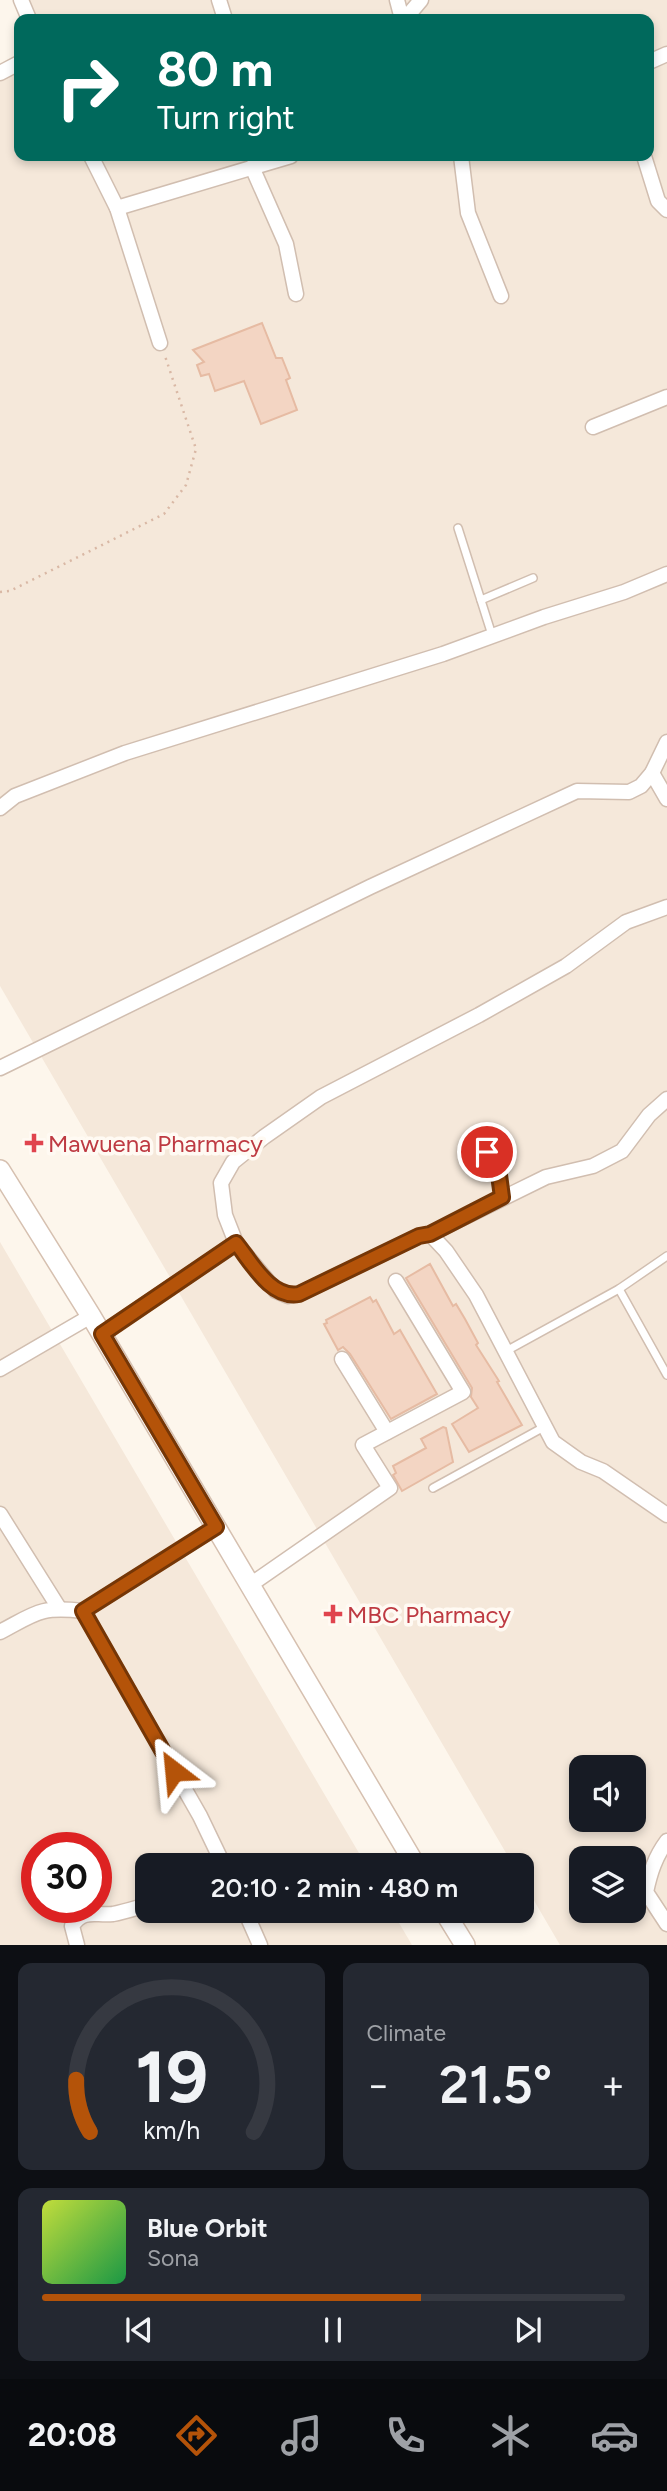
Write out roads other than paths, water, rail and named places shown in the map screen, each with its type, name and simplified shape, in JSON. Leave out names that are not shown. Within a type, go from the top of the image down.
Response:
[{"type":"main road","points":[[0,1170],[102,1334],[408,1853]]},
{"type":"main road","points":[[451,1923],[465,1945]]},
{"type":"street","points":[[408,14],[421,0]]},
{"type":"street","points":[[94,161],[117,208],[160,343]]},
{"type":"street","points":[[117,208],[264,161]]},
{"type":"street","points":[[462,161],[468,213],[501,296]]},
{"type":"street","points":[[646,161],[658,201],[667,210]]},
{"type":"street","points":[[252,167],[286,244],[296,294]]},
{"type":"street","points":[[593,427],[667,397]]},
{"type":"street","points":[[0,808],[15,796],[125,753],[443,654],[624,592],[667,574]]},
{"type":"street","points":[[0,1068],[358,893],[577,790],[629,792],[641,786],[652,773],[667,742]]},
{"type":"street","points":[[652,773],[667,799]]},
{"type":"street","points":[[667,907],[626,922],[566,966],[479,1015],[321,1097],[264,1136],[233,1162],[221,1183],[225,1215],[236,1243],[276,1291],[288,1296],[299,1294],[546,1177],[593,1166],[622,1151],[649,1115],[667,1099]]},
{"type":"street","points":[[430,1234],[446,1251],[476,1295],[553,1442],[581,1462],[603,1471],[667,1515]]},
{"type":"street","points":[[102,1334],[236,1243]]},
{"type":"street","points":[[250,1585],[390,1488],[363,1445],[463,1392],[396,1281]]},
{"type":"street","points":[[0,1368],[91,1316]]},
{"type":"street","points":[[342,1359],[387,1432]]},
{"type":"street","points":[[0,1514],[59,1608]]},
{"type":"street","points":[[0,1632],[41,1610],[59,1608],[83,1611],[216,1527]]},
{"type":"street","points":[[83,1611],[200,1816],[218,1853]]},
{"type":"street","points":[[667,1841],[650,1872],[646,1892],[667,1924]]},
{"type":"street","points":[[77,1945],[72,1926],[77,1918],[87,1913],[112,1914],[135,1908]]},
{"type":"street","points":[[250,1923],[260,1945]]},
{"type":"lane","points":[[458,528],[492,635]]},
{"type":"lane","points":[[481,600],[533,578]]},
{"type":"lane","points":[[487,1152],[499,1175],[502,1197]]},
{"type":"lane","points":[[505,1351],[619,1289],[667,1256]]},
{"type":"lane","points":[[619,1289],[667,1375]]},
{"type":"lane","points":[[433,1488],[544,1427]]},
{"type":"place","name":"Mawuena Pharmacy","points":[[34,1143]]},
{"type":"place","name":"MBC Pharmacy","points":[[333,1614]]}]
